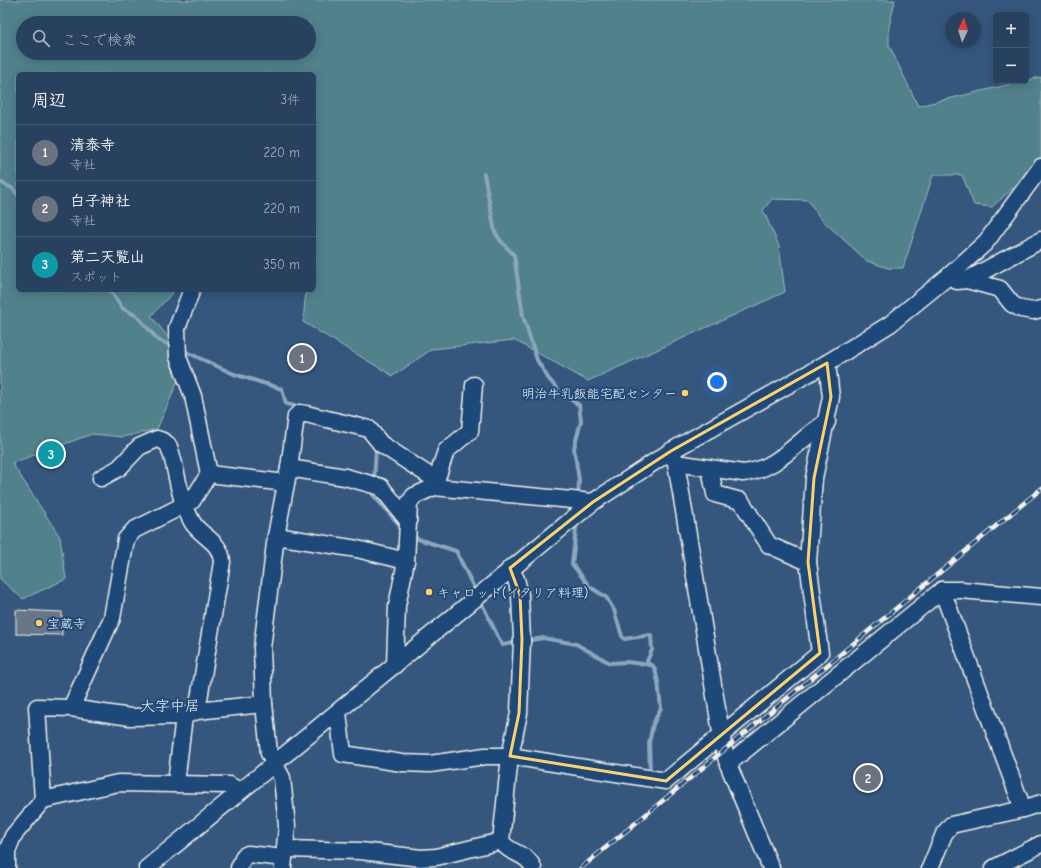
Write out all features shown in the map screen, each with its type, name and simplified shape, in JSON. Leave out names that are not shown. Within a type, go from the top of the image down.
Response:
[{"type":"street","points":[[147,868],[338,713],[510,568],[593,502],[674,457],[890,324],[950,275],[986,242],[1041,167]]},
{"type":"street","points":[[950,275],[957,281],[967,280],[1041,240]]},
{"type":"street","points":[[967,280],[1000,290],[1012,304],[1021,309],[1033,311],[1041,309]]},
{"type":"street","points":[[71,708],[112,618],[126,539],[134,530],[184,505],[196,496],[208,474],[193,396],[178,357],[177,350],[177,328],[191,292]]},
{"type":"street","points":[[338,713],[343,754],[402,763],[430,764],[485,756],[510,756],[666,781],[820,654],[808,562],[814,478],[831,397],[827,363]]},
{"type":"street","points":[[395,665],[397,606],[406,561],[409,503],[414,496],[436,484],[446,451],[470,431],[474,385]]},
{"type":"street","points":[[284,858],[287,826],[282,778],[269,753],[264,704],[262,648],[276,536],[296,416],[300,413],[306,414],[369,429],[381,444],[436,484],[593,502]]},
{"type":"street","points":[[674,457],[710,469],[743,473],[754,472],[774,463],[812,431],[826,422]]},
{"type":"street","points":[[101,478],[119,468],[139,447],[157,439],[162,440],[168,446],[184,505],[195,526],[212,541],[221,554],[222,562],[176,783]]},
{"type":"street","points":[[674,457],[721,736],[728,764],[771,868]]},
{"type":"street","points":[[710,469],[715,494],[741,501],[769,545],[808,562]]},
{"type":"street","points":[[208,474],[345,477],[381,487],[408,521]]},
{"type":"street","points":[[276,536],[357,549],[406,561]]},
{"type":"street","points":[[510,568],[516,579],[520,595],[522,640],[519,713],[510,756],[501,841],[505,848],[529,860],[533,868]]},
{"type":"street","points":[[728,764],[942,590],[961,590],[1041,597]]},
{"type":"street","points":[[942,590],[1023,809]]},
{"type":"street","points":[[43,800],[36,707],[71,708],[130,717],[191,714],[264,704]]},
{"type":"street","points":[[7,868],[7,851],[13,836],[43,800],[118,784],[176,783],[229,785],[240,791]]},
{"type":"street","points":[[930,868],[944,834],[951,825],[1023,809],[1041,803]]},
{"type":"street","points":[[239,868],[244,856],[248,854],[284,858],[360,851],[421,858],[436,858],[501,841]]},
{"type":"street","points":[[994,868],[1041,844]]},
{"type":"highlighted area","points":[[827,363],[831,397],[814,478],[808,562],[820,653],[666,781],[510,756],[519,713],[522,640],[520,595],[510,568],[593,502],[671,451]]},
{"type":"green space","points":[[0,0],[895,0],[889,27],[889,45],[918,106],[1011,84],[1029,84],[1029,80],[1041,77],[1041,163],[992,207],[974,205],[962,175],[933,175],[903,268],[888,268],[867,261],[820,218],[808,200],[772,199],[763,210],[779,246],[785,292],[588,381],[514,340],[432,349],[393,376],[303,322],[306,292],[316,292],[316,72],[16,72],[16,292],[173,292],[151,316],[187,360],[157,429],[123,437],[92,434],[12,463],[60,537],[66,579],[23,599],[0,579]]},
{"type":"building","name":"宝蔵寺","points":[[16,610],[62,612],[62,635],[16,634]]},
{"type":"waterway","points":[[484,174],[495,232],[500,240],[514,255],[523,316],[537,360],[548,378],[561,393],[579,405],[581,421],[574,448],[579,480],[578,498]]},
{"type":"waterway","points":[[0,182],[12,188],[16,193]]},
{"type":"waterway","points":[[111,292],[122,308],[137,316],[158,340],[174,347]]},
{"type":"waterway","points":[[182,350],[234,374],[282,389],[286,404],[300,407]]},
{"type":"waterway","points":[[374,482],[376,447]]},
{"type":"waterway","points":[[373,489],[373,495],[404,530]]},
{"type":"waterway","points":[[577,521],[572,564],[590,587],[606,597],[614,610],[624,639],[651,635],[652,650],[647,661],[649,665]]},
{"type":"waterway","points":[[411,535],[418,539],[456,551],[477,594]]},
{"type":"waterway","points":[[480,600],[502,645],[519,642]]},
{"type":"waterway","points":[[525,641],[543,638],[576,644],[610,663],[626,662],[652,665],[655,669],[658,682],[661,708],[653,724],[649,743],[650,770]]},
{"type":"railway","points":[[581,868],[1041,489]]},
{"type":"place","name":"清泰寺","points":[[302,358]]},
{"type":"place","name":"明治牛乳飯能宅配センター","points":[[685,393]]},
{"type":"place","name":"第二天覧山","points":[[51,454]]},
{"type":"place","name":"キャロット(イタリア料理)","points":[[429,592]]},
{"type":"place","name":"宝蔵寺","points":[[39,623]]},
{"type":"place","name":"白子神社","points":[[868,778]]},
{"type":"district","name":"大字中居","points":[[170,706]]}]
